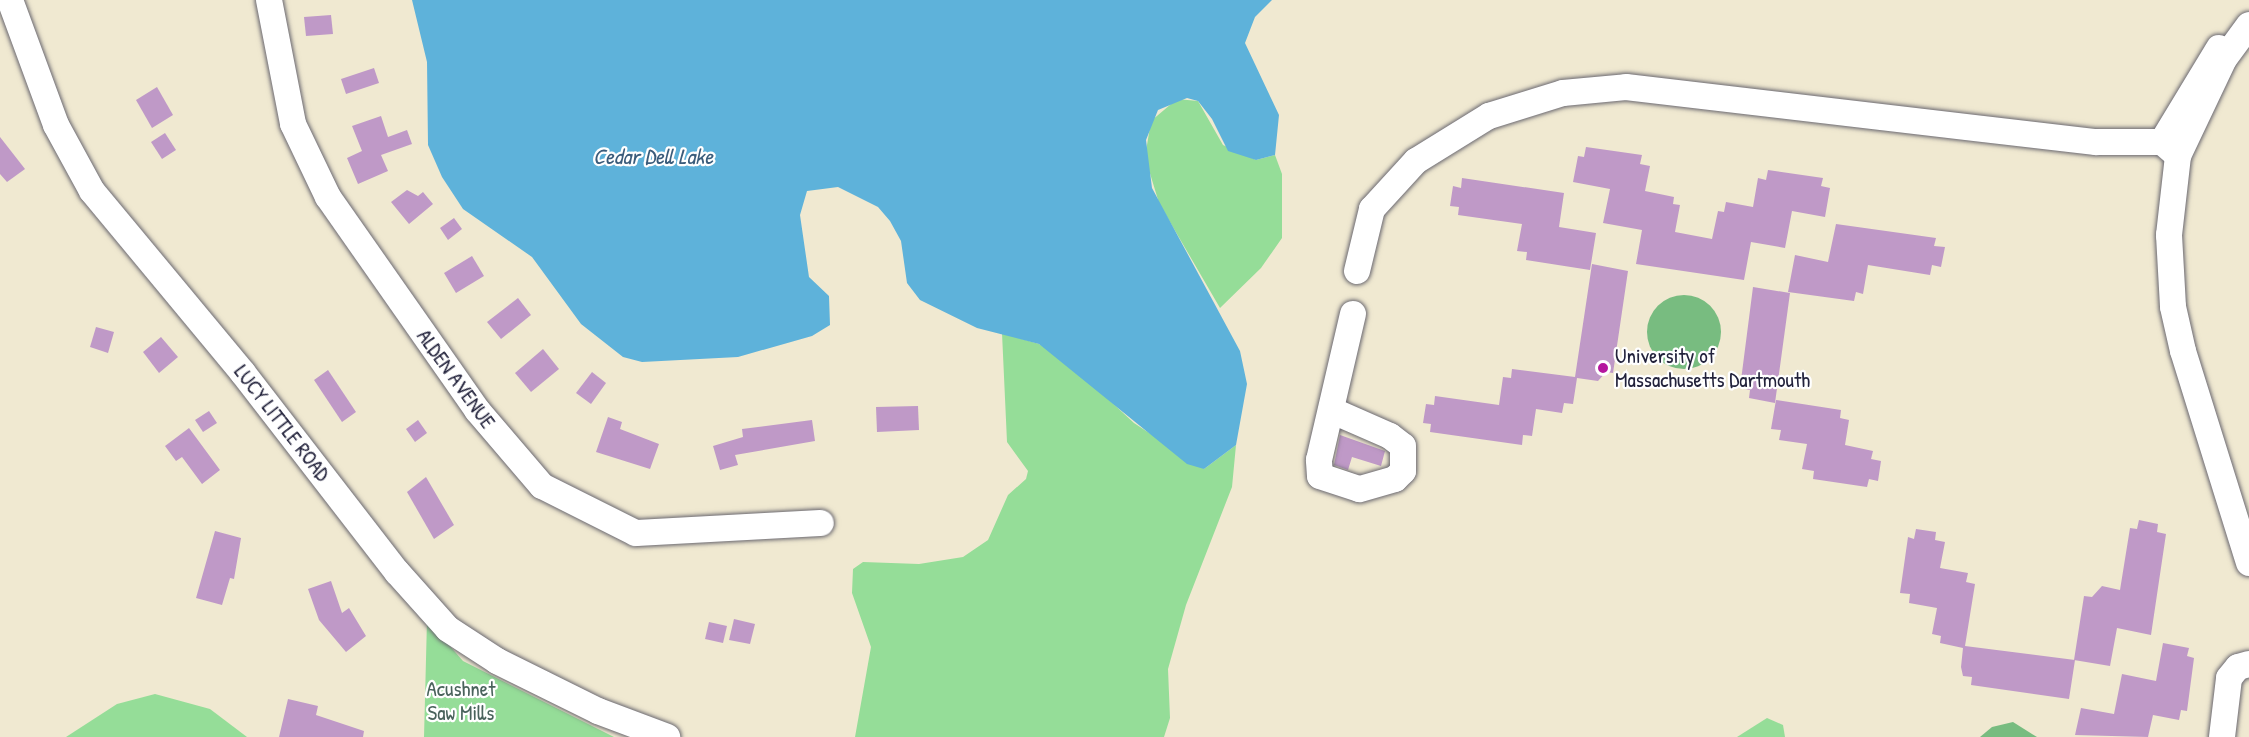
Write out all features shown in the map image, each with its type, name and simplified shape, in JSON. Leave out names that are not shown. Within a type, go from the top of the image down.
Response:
[{"type":"street","name":"LUCY LITTLE ROAD","points":[[10,0],[56,125],[92,191],[243,373],[411,589],[448,629],[497,661],[598,711],[667,737]]},
{"type":"street","name":"ALDEN AVENUE","points":[[269,0],[293,124],[328,196],[477,410],[542,486],[636,533],[821,523]]},
{"type":"street","points":[[2249,15],[2194,82],[2170,149],[2169,235],[2173,307],[2249,563]]},
{"type":"street","points":[[2170,149],[2224,59],[2249,24]]},
{"type":"street","points":[[1357,271],[1372,209],[1416,161],[1489,116],[1563,93],[1626,87],[2170,149]]},
{"type":"street","points":[[1333,411],[1353,314]]},
{"type":"street","points":[[2222,737],[2229,678],[2238,667],[2249,664]]},
{"type":"green space","points":[[1177,99],[1198,101],[1223,145],[1256,160],[1275,155],[1282,174],[1282,238],[1261,268],[1220,308],[1159,203],[1145,157],[1151,121]]},
{"type":"green space","points":[[1684,295],[1698,298],[1710,306],[1718,318],[1721,332],[1718,346],[1710,358],[1698,366],[1684,369],[1670,366],[1658,358],[1650,346],[1647,332],[1650,318],[1658,306],[1670,298]]},
{"type":"green space","points":[[1002,333],[1039,344],[1069,363],[1134,423],[1204,469],[1236,445],[1232,487],[1186,605],[1168,669],[1170,718],[1164,737],[855,737],[871,647],[852,593],[853,569],[863,562],[919,564],[963,557],[988,540],[1008,495],[1026,479],[1028,471],[1007,442]]},
{"type":"green space","name":"Acushnet Saw Mills","points":[[427,620],[463,661],[614,737],[424,737]]},
{"type":"green space","points":[[155,694],[210,709],[247,737],[66,737],[117,704]]},
{"type":"green space","points":[[1767,718],[1783,725],[1785,737],[1737,737]]},
{"type":"green space","points":[[2013,722],[2037,737],[1980,737],[1992,727]]},
{"type":"water","name":"Cedar Dell Lake","points":[[412,0],[1272,0],[1255,17],[1245,43],[1279,115],[1275,155],[1256,160],[1228,151],[1212,119],[1198,101],[1187,98],[1158,110],[1146,140],[1152,188],[1240,351],[1247,384],[1236,445],[1204,469],[1187,464],[1039,344],[977,328],[920,300],[907,283],[901,241],[890,221],[878,207],[838,187],[807,191],[800,215],[809,277],[829,296],[830,325],[812,336],[738,357],[642,362],[623,357],[581,324],[532,257],[463,209],[442,177],[428,145],[427,62]]},
{"type":"building","points":[[331,15],[333,34],[306,36],[304,17]]},
{"type":"building","points":[[374,68],[379,83],[346,94],[341,79]]},
{"type":"building","points":[[157,87],[173,115],[152,128],[136,100]]},
{"type":"building","points":[[381,116],[388,137],[407,130],[412,144],[381,155],[388,171],[358,184],[347,158],[362,151],[352,126]]},
{"type":"building","points":[[165,133],[176,150],[162,159],[151,142]]},
{"type":"building","points":[[0,137],[25,169],[7,182],[0,174]]},
{"type":"building","points":[[1586,147],[1642,155],[1640,164],[1650,166],[1645,191],[1674,197],[1673,204],[1680,205],[1675,232],[1712,239],[1718,211],[1724,212],[1726,202],[1753,207],[1758,178],[1766,180],[1768,170],[1823,178],[1821,186],[1830,188],[1825,217],[1792,211],[1785,248],[1751,242],[1744,280],[1636,264],[1642,230],[1603,223],[1610,189],[1573,182],[1578,156],[1584,157]]},
{"type":"building","points":[[1462,178],[1564,193],[1559,227],[1596,233],[1590,270],[1526,260],[1527,252],[1517,251],[1522,224],[1458,215],[1459,207],[1450,206],[1453,186],[1461,188]]},
{"type":"building","points":[[407,190],[418,196],[423,192],[433,204],[409,224],[391,202]]},
{"type":"building","points":[[454,218],[462,229],[448,240],[440,228]]},
{"type":"building","points":[[1836,224],[1936,238],[1934,246],[1945,247],[1941,267],[1932,265],[1930,275],[1868,265],[1863,294],[1856,292],[1854,301],[1788,292],[1795,255],[1828,262]]},
{"type":"building","points":[[472,256],[484,276],[456,293],[444,273]]},
{"type":"building","points":[[1592,264],[1628,271],[1613,373],[1606,372],[1598,381],[1577,378],[1573,404],[1564,403],[1562,413],[1536,409],[1532,436],[1523,435],[1522,445],[1430,432],[1431,424],[1423,423],[1426,404],[1434,405],[1435,396],[1499,405],[1503,377],[1511,378],[1512,369],[1575,377]]},
{"type":"building","points":[[1753,287],[1790,293],[1775,403],[1749,398],[1750,390],[1740,388]]},
{"type":"building","points":[[518,298],[531,315],[501,339],[487,322]]},
{"type":"building","points":[[96,327],[114,332],[108,353],[90,347]]},
{"type":"building","points":[[161,337],[178,357],[159,373],[143,352]]},
{"type":"building","points":[[543,349],[559,369],[531,392],[515,373]]},
{"type":"building","points":[[328,370],[356,412],[342,422],[314,380]]},
{"type":"building","points":[[592,372],[606,383],[591,404],[576,393]]},
{"type":"building","points":[[1776,400],[1841,410],[1840,418],[1849,420],[1845,445],[1873,451],[1871,459],[1881,461],[1878,481],[1869,479],[1867,487],[1813,479],[1814,471],[1802,469],[1807,444],[1779,440],[1781,430],[1771,429]]},
{"type":"building","points":[[918,406],[919,430],[877,432],[876,407]]},
{"type":"building","points":[[209,411],[217,423],[203,432],[195,420]]},
{"type":"building","points":[[608,417],[622,422],[620,429],[659,444],[650,469],[596,452]]},
{"type":"building","points":[[418,420],[427,433],[415,442],[406,429]]},
{"type":"building","points":[[812,420],[815,441],[735,455],[738,465],[720,470],[713,446],[743,437],[742,429]]},
{"type":"building","points":[[189,428],[220,470],[202,484],[182,457],[176,461],[165,446]]},
{"type":"building","points":[[1340,435],[1385,451],[1381,466],[1352,457],[1348,470],[1334,465]]},
{"type":"building","points":[[426,477],[454,525],[434,539],[407,492]]},
{"type":"building","points":[[2139,520],[2158,524],[2157,532],[2166,534],[2151,635],[2117,628],[2110,666],[2074,660],[2084,596],[2092,597],[2102,586],[2120,590],[2130,528],[2137,529]]},
{"type":"building","points":[[1916,529],[1936,532],[1935,540],[1945,542],[1940,568],[1968,573],[1966,582],[1975,584],[1965,646],[2075,660],[2069,699],[1971,685],[1972,677],[1963,676],[1961,667],[1963,648],[1940,643],[1941,636],[1932,634],[1937,608],[1909,603],[1910,594],[1900,593],[1908,537],[1914,539]]},
{"type":"building","points":[[215,531],[241,538],[234,579],[230,578],[222,605],[196,598]]},
{"type":"building","points":[[331,581],[342,613],[349,608],[366,636],[346,652],[319,620],[308,589]]},
{"type":"building","points":[[734,619],[755,624],[750,644],[729,640]]},
{"type":"building","points":[[709,622],[727,626],[723,643],[705,639]]},
{"type":"building","points":[[2163,643],[2189,648],[2187,656],[2194,658],[2187,711],[2181,710],[2179,720],[2153,715],[2148,737],[2075,735],[2081,708],[2114,714],[2122,674],[2156,681]]},
{"type":"building","points":[[288,699],[318,706],[316,715],[364,731],[363,737],[279,737]]},
{"type":"place","name":"University of Massachusetts Dartmouth","points":[[1603,368]]}]
